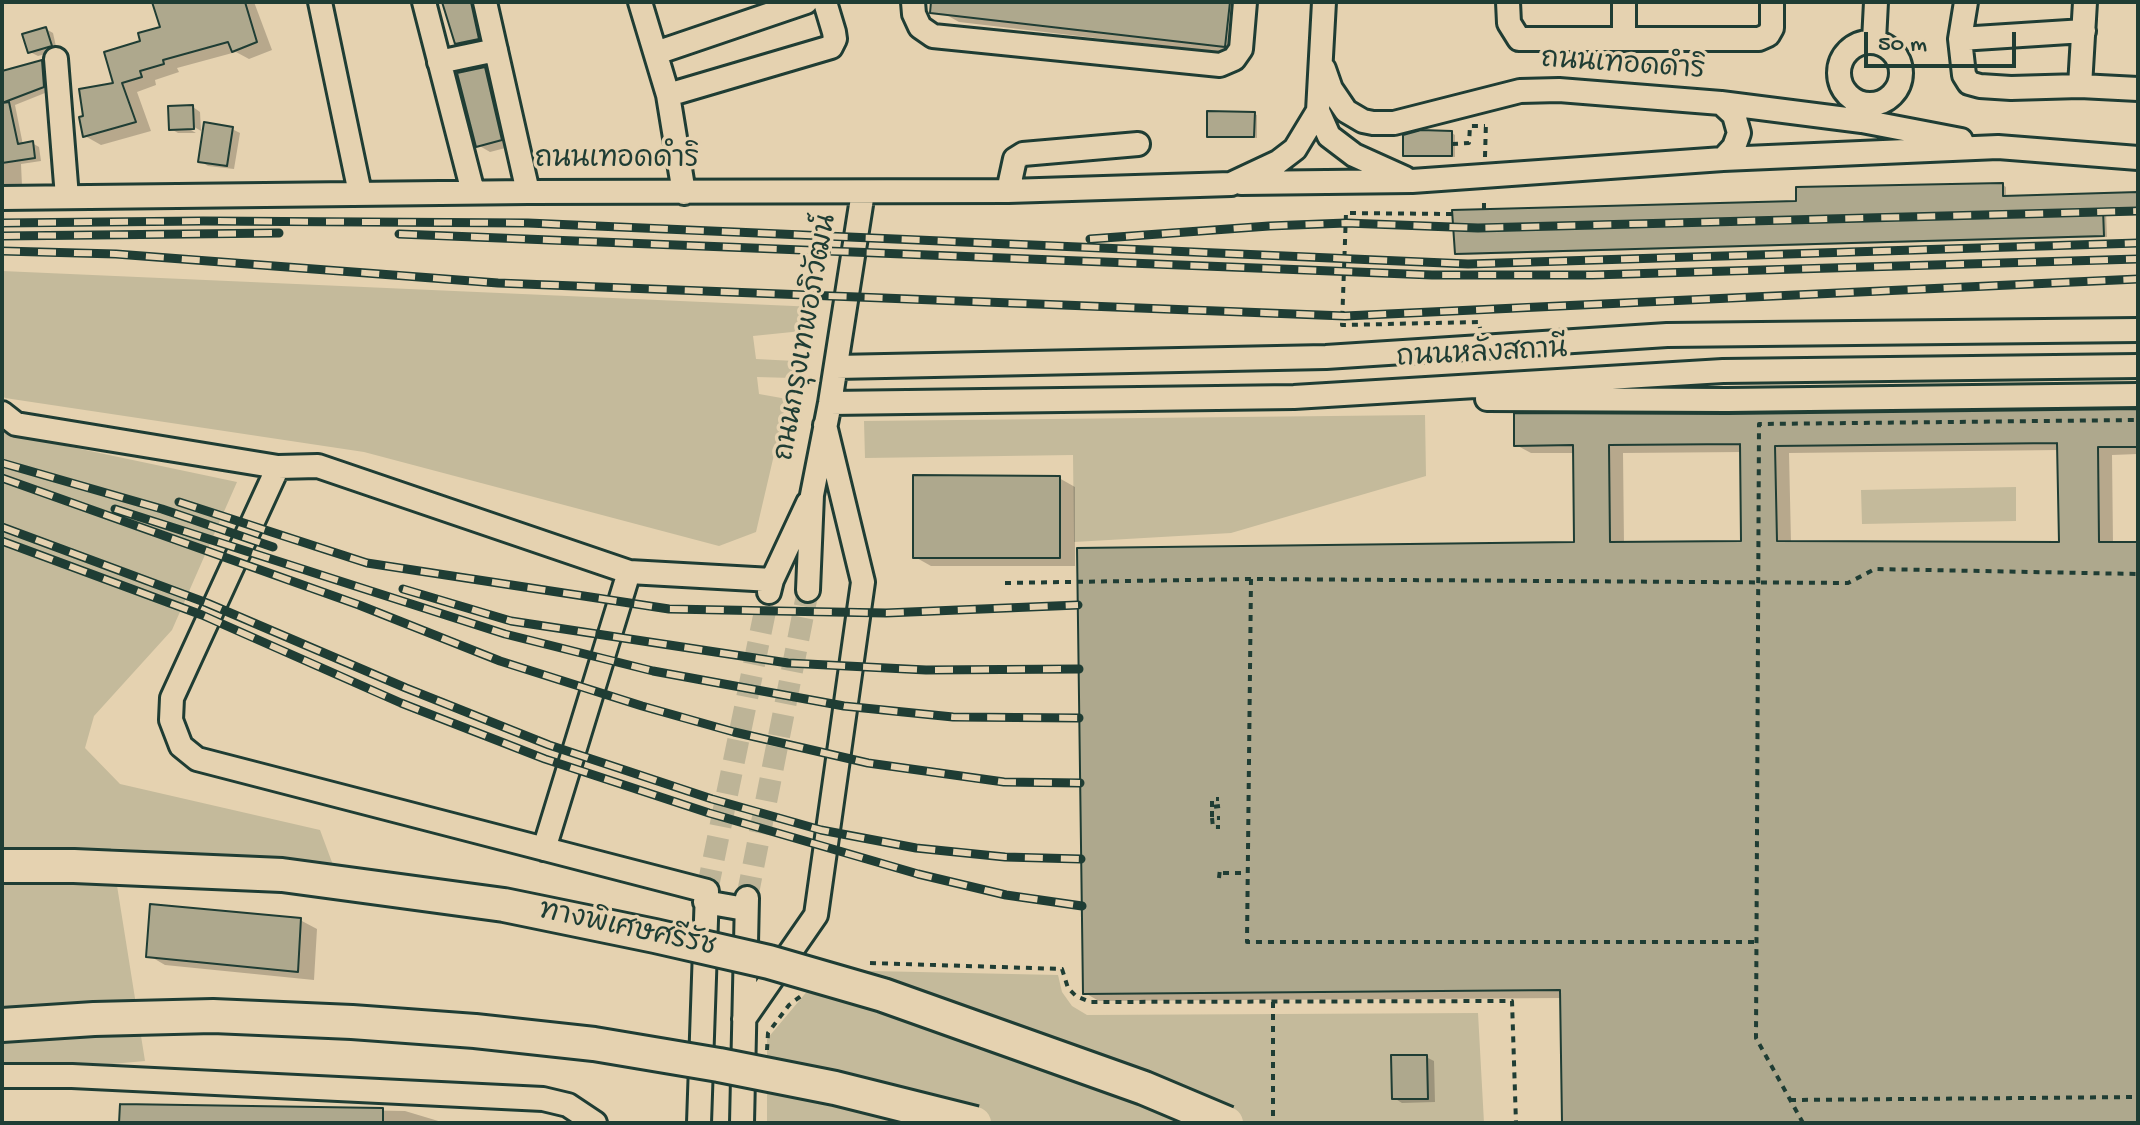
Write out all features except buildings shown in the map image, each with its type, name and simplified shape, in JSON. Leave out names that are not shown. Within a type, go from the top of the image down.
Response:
[{"type":"highway","name":"ทางพิเศษศรีรัช","points":[[2,866],[282,875],[504,905],[655,936],[769,962],[883,995],[1144,1088],[1227,1123]]},
{"type":"highway","points":[[2,1025],[213,1016],[475,1031],[594,1044],[719,1065],[835,1088],[975,1123]]},
{"type":"street","points":[[320,2],[360,193]]},
{"type":"street","points":[[424,2],[473,192]]},
{"type":"street","points":[[485,2],[528,192]]},
{"type":"street","points":[[640,2],[668,95],[684,193]]},
{"type":"street","points":[[656,53],[806,2]]},
{"type":"street","points":[[668,95],[831,47],[835,39],[825,2]]},
{"type":"street","points":[[913,2],[920,27],[933,36],[1220,65],[1234,59],[1241,49],[1245,2]]},
{"type":"street","points":[[1318,111],[1324,2]]},
{"type":"street","points":[[1508,2],[1509,23],[1519,39],[1759,39],[1768,35],[1772,28],[1772,2]]},
{"type":"street","points":[[1624,2],[1624,39]]},
{"type":"street","points":[[1874,41],[1876,2]]},
{"type":"street","points":[[1966,2],[1960,39],[1964,75],[1969,83],[2011,88],[2080,86],[2138,89]]},
{"type":"street","points":[[2080,86],[2085,2]]},
{"type":"street","points":[[1960,39],[2084,31]]},
{"type":"street","points":[[1874,41],[1892,50],[1901,67],[1901,77],[1898,86],[1885,101],[1864,112],[1841,84],[1840,63],[1853,46],[1874,41]]},
{"type":"street","points":[[439,62],[496,50]]},
{"type":"street","points":[[56,59],[67,197]]},
{"type":"street","name":"ถนนเทอดดำริ","points":[[1321,60],[1339,103],[1354,117],[1373,123],[1394,123],[1520,91],[1559,90],[1864,112],[1998,147]]},
{"type":"street","name":"ถนนเทอดดำริ","points":[[1721,103],[1734,115],[1739,133],[1734,147],[1723,159]]},
{"type":"street","name":"ถนนเทอดดำริ","points":[[1318,111],[1329,136],[1354,155],[1412,181]]},
{"type":"street","name":"ถนนเทอดดำริ","points":[[1231,184],[1278,162],[1295,149],[1318,111]]},
{"type":"street","points":[[1008,191],[1015,159],[1023,154],[1138,144]]},
{"type":"street","name":"ถนนเทอดดำริ","points":[[2,198],[473,192],[1008,191],[1412,181],[1723,159],[1998,147],[2138,158]]},
{"type":"street","name":"ถนนกรุงเทพอภิวัฒน์","points":[[808,590],[812,495],[836,367],[863,192]]},
{"type":"street","name":"ถนนหลังสถานี","points":[[836,367],[1326,357],[1667,335],[2138,330]]},
{"type":"street","name":"ถนนหลังสถานี","points":[[827,414],[1294,397],[1723,371],[2138,366]]},
{"type":"street","points":[[1294,397],[1740,400],[2138,395]]},
{"type":"street","points":[[2,413],[16,424],[278,467],[318,466],[629,572],[544,849]]},
{"type":"street","points":[[744,1019],[816,915],[863,582],[827,414]]},
{"type":"street","points":[[278,467],[172,698],[171,720],[181,746],[197,759],[544,849],[706,896],[746,904],[742,1123]]},
{"type":"street","name":"ถนนกรุงเทพอภิวัฒน์","points":[[629,572],[771,586],[812,495]]},
{"type":"street","points":[[699,1123],[706,896]]},
{"type":"street","points":[[2,1076],[72,1076],[543,1099],[568,1105],[595,1123]]},
{"type":"path","points":[[1452,144],[1469,143],[1470,126],[1486,126]]},
{"type":"path","points":[[1452,214],[1346,213],[1342,325],[1479,322],[1480,347]]},
{"type":"path","points":[[1803,1123],[1756,1038],[1759,424],[2138,420]]},
{"type":"path","points":[[1005,583],[1251,579],[1848,583],[1875,569],[2138,574]]},
{"type":"path","points":[[1251,579],[1247,942],[1757,942]]},
{"type":"path","points":[[1219,799],[1212,799],[1212,818],[1213,827],[1220,827]]},
{"type":"path","points":[[1212,807],[1220,806]]},
{"type":"path","points":[[1212,818],[1220,818]]},
{"type":"path","points":[[1221,873],[1247,873]]},
{"type":"path","points":[[1090,1002],[1512,1001],[1516,1123]]},
{"type":"path","points":[[1273,1002],[1273,1123]]},
{"type":"path","points":[[1790,1100],[2138,1097]]},
{"type":"shaded area","points":[[2,271],[816,307],[802,331],[753,336],[756,359],[795,361],[792,378],[757,377],[759,394],[787,399],[756,532],[719,546],[364,452],[5,398],[2,395]]},
{"type":"shaded area","points":[[1425,415],[1426,476],[1231,533],[1074,542],[1073,455],[865,458],[864,421]]},
{"type":"shaded area","points":[[2,428],[14,435],[237,482],[172,630],[94,716],[85,748],[120,784],[320,830],[333,865],[111,848],[145,1061],[2,1074]]},
{"type":"shaded area","points":[[2016,487],[2016,521],[1862,524],[1861,490]]},
{"type":"shaded area","points":[[825,970],[1058,975],[1062,992],[1072,1006],[1087,1015],[1478,1013],[1484,1123],[767,1123],[767,1039]]},
{"type":"tunnel","points":[[747,898],[808,590]]},
{"type":"tunnel","points":[[707,891],[769,592]]},
{"type":"railway","points":[[1090,239],[1346,223],[1478,228],[2138,211]]},
{"type":"railway","points":[[2,223],[528,223],[1468,264],[2138,243]]},
{"type":"railway","points":[[2,236],[279,233]]},
{"type":"railway","points":[[399,234],[1432,275],[1592,275],[2138,259]]},
{"type":"railway","points":[[2,251],[116,254],[498,283],[1345,316],[2138,279]]},
{"type":"railway","points":[[2,463],[162,509],[273,547]]},
{"type":"railway","points":[[2,478],[359,605],[500,661],[642,706],[734,732],[868,763],[1004,782],[1080,783]]},
{"type":"railway","points":[[179,502],[367,563],[669,609],[886,613],[1078,605]]},
{"type":"railway","points":[[115,509],[505,634],[653,671],[844,706],[953,717],[1079,718]]},
{"type":"railway","points":[[2,527],[207,603],[549,745],[712,799],[821,830],[916,848],[1005,857],[1081,859]]},
{"type":"railway","points":[[2,541],[202,615],[401,703],[545,759],[709,813],[918,874],[1006,895],[1082,906]]},
{"type":"railway","points":[[403,589],[511,621],[788,663],[926,670],[1079,669]]}]
